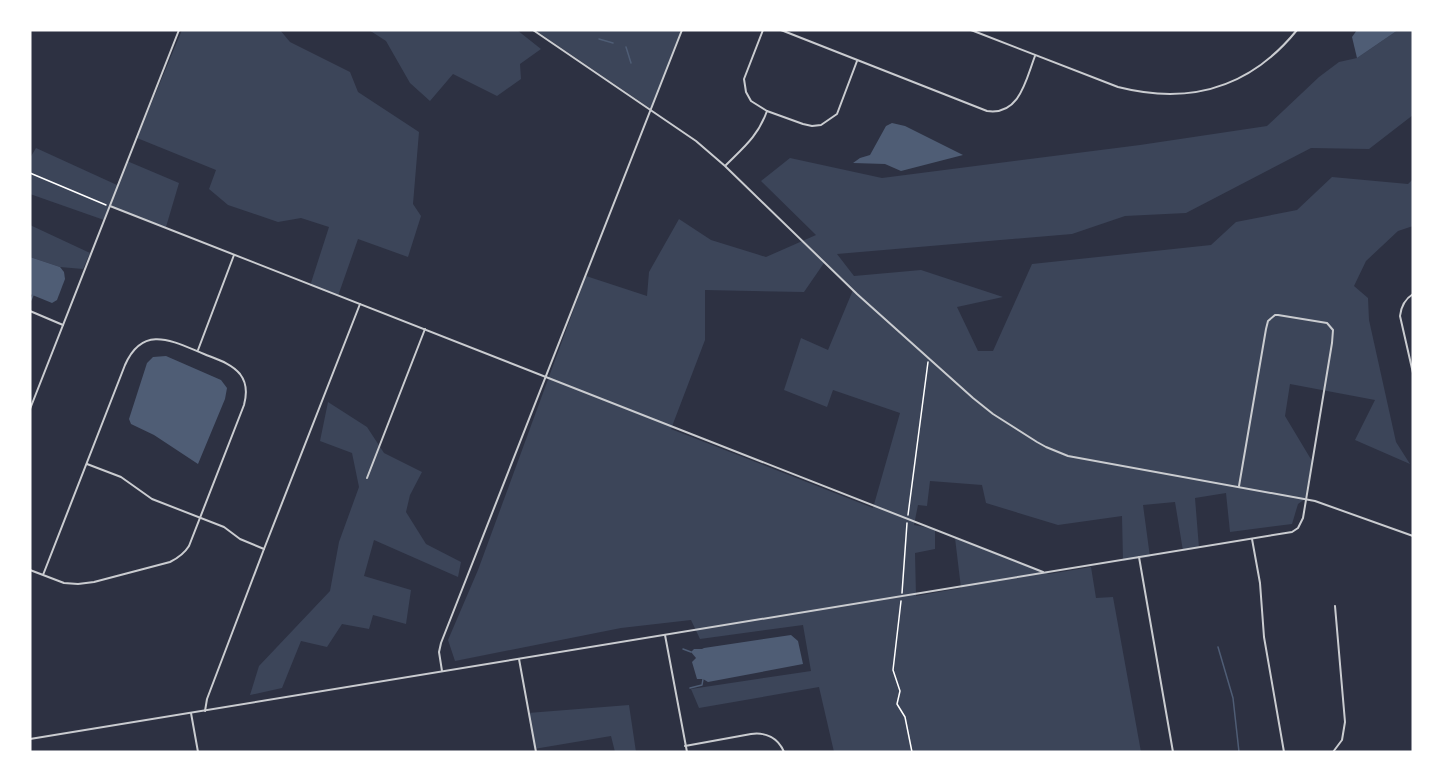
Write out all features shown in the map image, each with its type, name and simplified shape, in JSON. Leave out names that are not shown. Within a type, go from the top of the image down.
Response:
[{"type":"street","points":[[30,409],[179,30]]},
{"type":"street","points":[[533,30],[696,141],[928,358],[993,414],[1037,442],[1058,452],[1089,460],[1306,498],[1413,536]]},
{"type":"street","points":[[442,672],[439,652],[441,643],[682,30]]},
{"type":"street","points":[[763,30],[744,79],[744,85],[751,101],[767,111],[803,124],[820,125],[837,114],[857,61]]},
{"type":"street","points":[[781,30],[993,112],[1005,110],[1017,100],[1035,55]]},
{"type":"street","points":[[971,30],[1118,87],[1156,94],[1210,89],[1242,77],[1270,58],[1297,30]]},
{"type":"street","points":[[725,166],[756,135],[767,111]]},
{"type":"street","points":[[110,206],[1046,573]]},
{"type":"street","points":[[197,351],[234,255]]},
{"type":"street","points":[[1413,294],[1405,302],[1400,316],[1413,373]]},
{"type":"street","points":[[206,711],[207,699],[360,304]]},
{"type":"street","points":[[30,312],[63,325]]},
{"type":"street","points":[[30,739],[1286,533],[1296,529],[1302,521],[1332,343],[1331,327],[1324,322],[1275,315],[1268,321],[1239,486]]},
{"type":"street","points":[[366,478],[424,329]]},
{"type":"street","points":[[30,570],[43,575],[64,583],[78,584],[170,562],[180,556],[188,548],[244,405],[246,386],[243,378],[234,368],[176,342],[161,339],[146,341],[134,349],[43,575]]},
{"type":"street","points":[[87,464],[123,478],[152,499],[227,528],[240,539],[264,549]]},
{"type":"street","points":[[1252,538],[1261,593],[1264,638],[1284,752]]},
{"type":"street","points":[[1139,557],[1173,752]]},
{"type":"street","points":[[1333,752],[1342,740],[1345,722],[1335,606]]},
{"type":"street","points":[[665,635],[687,752]]},
{"type":"street","points":[[519,659],[536,752]]},
{"type":"street","points":[[1413,661],[1413,692]]},
{"type":"street","points":[[191,713],[198,752]]},
{"type":"street","points":[[686,746],[762,733],[776,740],[784,752]]},
{"type":"path","points":[[30,173],[110,206]]},
{"type":"path","points":[[912,752],[905,717],[897,704],[900,691],[893,670],[902,597],[907,520],[928,358]]},
{"type":"shaded area","points":[[182,30],[280,30],[290,42],[350,72],[358,92],[419,132],[413,204],[421,216],[408,257],[358,239],[338,296],[310,286],[329,227],[301,218],[278,222],[228,205],[209,189],[216,170],[137,138]]},
{"type":"shaded area","points":[[369,30],[517,30],[541,49],[520,64],[521,79],[497,96],[453,74],[430,101],[410,83],[386,41]]},
{"type":"shaded area","points":[[535,30],[682,30],[651,109]]},
{"type":"shaded area","points":[[1357,30],[1398,30],[1357,58],[1352,37]]},
{"type":"shaded area","points":[[1398,30],[1413,30],[1413,115],[1369,149],[1311,148],[1186,213],[1125,216],[1072,234],[837,254],[854,276],[921,270],[1003,297],[957,307],[978,351],[993,351],[1032,264],[1211,245],[1236,222],[1297,210],[1332,177],[1408,184],[1413,179],[1413,226],[1398,231],[1366,261],[1354,286],[1368,298],[1369,320],[1396,442],[1410,464],[1355,440],[1375,400],[1290,384],[1285,416],[1312,461],[1305,499],[1298,504],[1292,524],[1230,532],[1226,493],[1195,498],[1199,548],[1183,551],[1175,502],[1143,505],[1150,557],[1123,561],[1122,516],[1058,525],[986,503],[982,485],[930,481],[927,506],[918,505],[914,525],[935,529],[935,549],[915,553],[916,596],[961,588],[955,538],[1049,574],[1091,567],[1096,598],[1113,597],[1141,752],[834,752],[819,687],[699,708],[691,689],[811,671],[803,625],[700,639],[691,620],[621,628],[455,661],[448,640],[478,570],[586,276],[647,296],[649,272],[679,219],[711,240],[766,257],[816,235],[761,181],[790,158],[882,178],[1140,145],[1267,126],[1319,77],[1339,62],[1357,58]],"holes":[[[824,263],[853,290],[828,350],[801,338],[784,390],[827,407],[833,390],[900,413],[873,508],[671,429],[705,340],[705,290],[804,292]]]},
{"type":"shaded area","points":[[892,123],[905,126],[963,155],[901,171],[885,164],[853,163],[870,155],[886,126]]},
{"type":"shaded area","points":[[36,148],[117,185],[127,161],[179,183],[166,227],[110,207],[104,220],[30,194],[30,158]]},
{"type":"shaded area","points":[[30,225],[90,253],[83,269],[60,267],[30,257]]},
{"type":"shaded area","points":[[30,257],[60,267],[64,272],[65,279],[57,300],[52,303],[30,294]]},
{"type":"shaded area","points":[[166,356],[221,380],[227,388],[225,399],[198,464],[154,435],[131,424],[129,419],[147,363],[153,357]]},
{"type":"shaded area","points":[[328,402],[367,427],[384,453],[422,472],[410,495],[406,512],[426,544],[461,562],[458,577],[374,540],[364,576],[411,590],[406,624],[373,615],[369,629],[342,624],[327,647],[301,641],[282,688],[250,695],[259,666],[330,591],[339,542],[359,487],[352,453],[320,441]]},
{"type":"shaded area","points":[[791,635],[798,641],[803,664],[708,682],[697,679],[692,662],[696,658],[691,652],[694,649]]},
{"type":"shaded area","points":[[629,705],[636,752],[615,752],[611,736],[534,749],[528,713]]},
{"type":"waterway","points":[[599,39],[613,43]]},
{"type":"waterway","points":[[626,47],[631,63]]},
{"type":"waterway","points":[[31,300],[33,295]]},
{"type":"waterway","points":[[1218,647],[1233,698],[1239,752]]},
{"type":"waterway","points":[[683,649],[691,652]]},
{"type":"waterway","points":[[690,688],[702,685],[703,679]]}]
